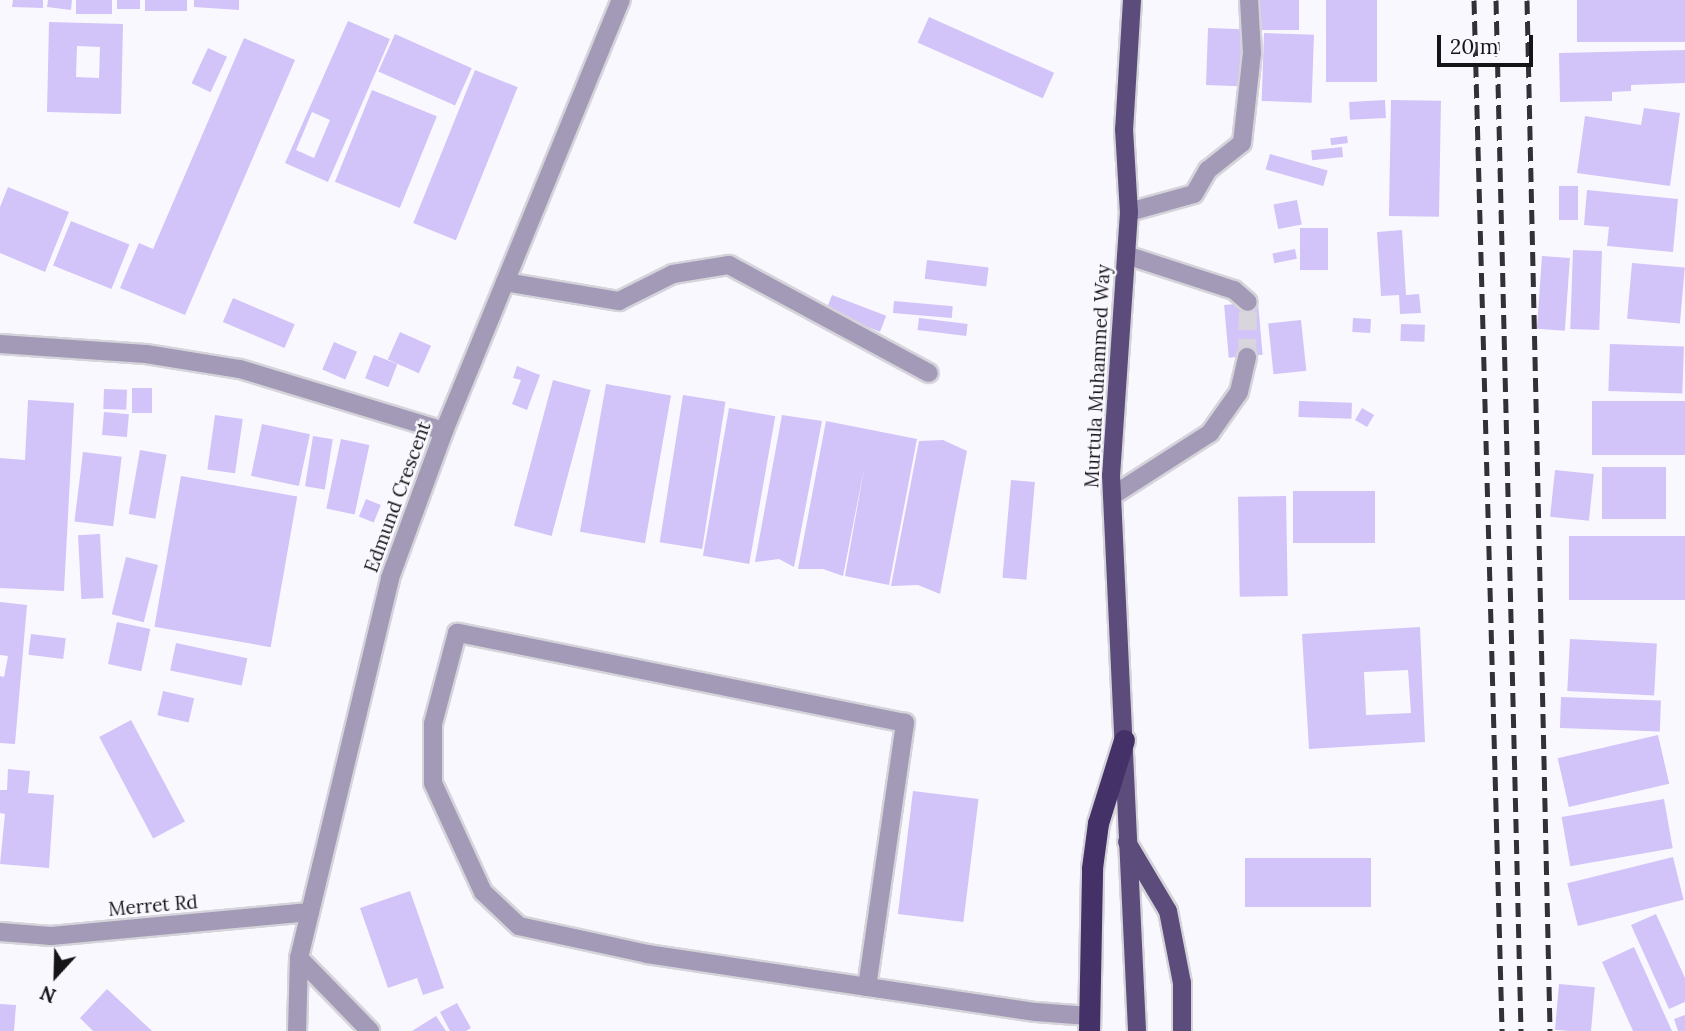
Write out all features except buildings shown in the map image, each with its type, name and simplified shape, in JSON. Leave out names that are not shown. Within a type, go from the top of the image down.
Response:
[{"type":"highway","points":[[1089,1023],[1094,857],[1098,823],[1124,740]]},
{"type":"main road","name":"Murtula Muhammed Way","points":[[1132,0],[1124,129],[1129,212],[1112,496],[1137,1031]]},
{"type":"main road","points":[[1126,839],[1168,911],[1182,983],[1182,1031]]},
{"type":"street","name":"Edmund Crescent","points":[[297,1031],[299,958],[390,578],[444,431],[621,0]]},
{"type":"street","points":[[1129,212],[1194,194],[1208,170],[1242,143],[1252,52],[1249,0]]},
{"type":"street","points":[[1126,255],[1234,290],[1248,302]]},
{"type":"street","points":[[505,282],[619,301],[673,274],[729,265],[929,373]]},
{"type":"street","points":[[0,344],[146,354],[240,369],[444,431]]},
{"type":"street","points":[[1112,496],[1210,433],[1239,392],[1247,357]]},
{"type":"street","points":[[867,987],[905,723],[457,633],[433,724],[433,783],[483,892],[519,926],[647,954],[1089,1023]]},
{"type":"street","name":"Merret Rd","points":[[0,932],[51,936],[310,912]]},
{"type":"street","points":[[299,958],[370,1031]]},
{"type":"tunnel","points":[[1247,357],[1248,302]]},
{"type":"railway","points":[[1474,0],[1502,1031]]},
{"type":"railway","points":[[1496,0],[1521,1031]]},
{"type":"railway","points":[[1527,0],[1550,1031]]}]
